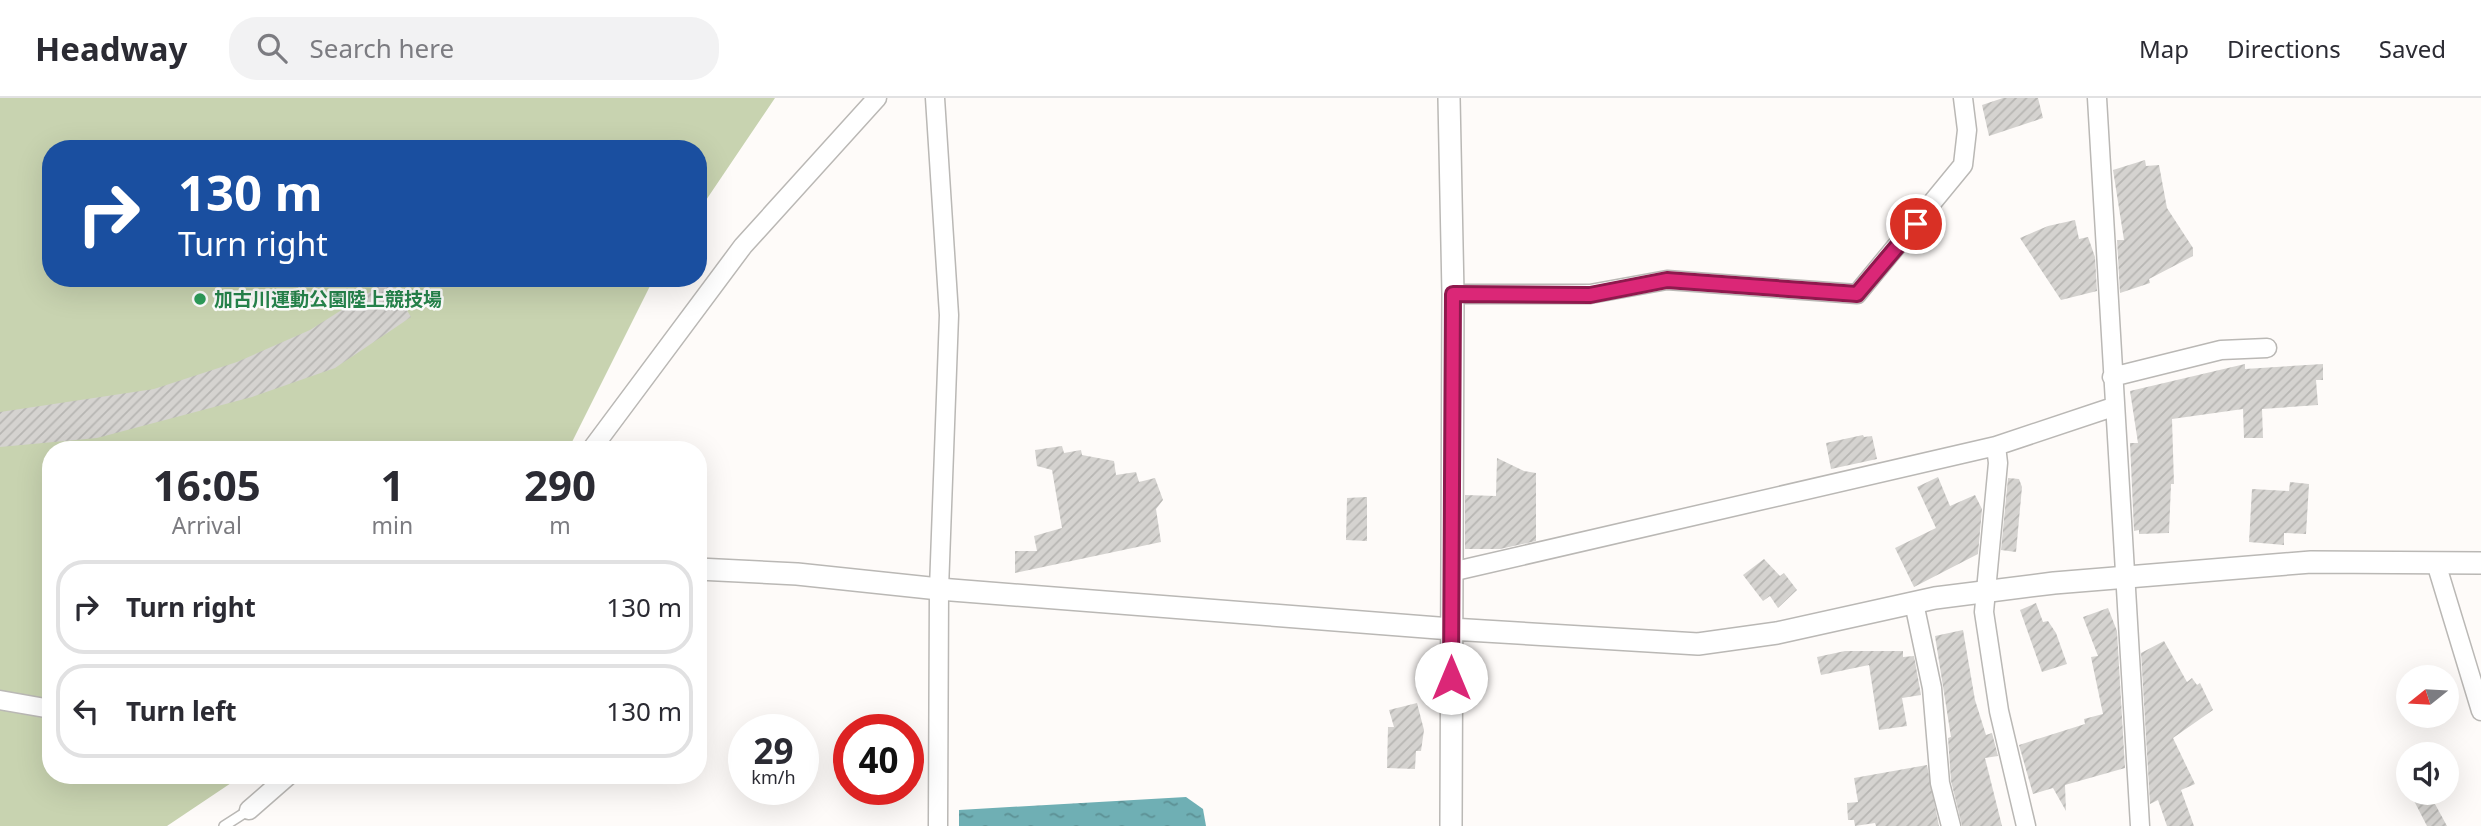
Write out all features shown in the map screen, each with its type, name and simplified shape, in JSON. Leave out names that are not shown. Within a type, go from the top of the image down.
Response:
[{"type":"street","points":[[598,441],[743,246],[877,98]]},
{"type":"street","points":[[934,98],[949,315],[939,589],[938,826]]},
{"type":"street","points":[[1449,98],[1453,294],[1451,826]]},
{"type":"street","points":[[1453,294],[1590,295],[1667,280],[1857,294],[1963,165],[1967,130],[1964,98]]},
{"type":"street","points":[[2097,98],[2113,407],[2140,826]]},
{"type":"street","points":[[2112,377],[2221,350],[2267,348]]},
{"type":"street","points":[[1451,572],[1996,446],[2113,407]]},
{"type":"street","points":[[1996,446],[1998,463],[1983,612],[1999,711],[2026,826]]},
{"type":"street","points":[[707,569],[797,574],[939,589],[1451,629],[1698,644],[1777,633],[1914,603],[1985,591],[2124,576],[2311,562],[2481,563]]},
{"type":"street","points":[[2436,563],[2481,711]]},
{"type":"street","points":[[1914,603],[1932,688],[1940,783],[1951,826]]},
{"type":"street","points":[[0,700],[42,707]]},
{"type":"street","points":[[249,810],[279,784]]},
{"type":"lane","points":[[224,826],[249,810]]},
{"type":"green space","name":"加古川運動公園陸上競技場","points":[[0,98],[775,98],[707,199],[707,140],[42,140],[42,287],[650,287],[572,441],[42,441],[42,784],[230,784],[167,826],[0,826]]},
{"type":"water","points":[[1186,797],[1203,809],[1206,826],[959,826],[959,810]]},
{"type":"building","points":[[2003,98],[2038,98],[2043,118],[1989,136],[1982,105]]},
{"type":"building","points":[[2145,160],[2146,166],[2159,165],[2167,208],[2193,248],[2193,256],[2149,279],[2150,283],[2120,293],[2117,240],[2124,240],[2113,170]]},
{"type":"building","points":[[2075,220],[2079,239],[2088,237],[2095,257],[2097,291],[2061,300],[2020,238],[2048,226]]},
{"type":"building","points":[[378,287],[393,287],[411,317],[335,368],[252,397],[97,438],[0,447],[0,412],[154,389],[237,362],[310,330]]},
{"type":"building","points":[[2245,364],[2245,369],[2323,364],[2323,380],[2316,380],[2318,405],[2262,409],[2263,438],[2244,438],[2243,409],[2172,419],[2174,484],[2171,484],[2169,533],[2139,534],[2139,530],[2134,531],[2130,443],[2138,443],[2130,391]]},
{"type":"building","points":[[1863,435],[1872,436],[1877,459],[1831,469],[1826,443]]},
{"type":"building","points":[[1062,446],[1064,453],[1081,450],[1082,455],[1114,461],[1116,475],[1136,472],[1139,482],[1155,478],[1163,500],[1156,509],[1161,542],[1015,573],[1015,551],[1037,551],[1034,536],[1062,528],[1052,470],[1037,466],[1035,450]]},
{"type":"building","points":[[1497,458],[1524,471],[1536,473],[1536,541],[1500,549],[1465,549],[1465,495],[1496,496]]},
{"type":"building","points":[[1938,477],[1950,506],[1975,495],[1982,509],[1978,554],[1914,587],[1895,548],[1936,528],[1917,487]]},
{"type":"building","points":[[2008,478],[2019,479],[2022,487],[2016,552],[2001,550]]},
{"type":"building","points":[[2290,482],[2309,484],[2306,534],[2284,533],[2284,545],[2249,542],[2252,489],[2289,491]]},
{"type":"building","points":[[1367,497],[1367,541],[1346,540],[1347,498]]},
{"type":"building","points":[[1764,559],[1780,576],[1784,573],[1797,590],[1778,608],[1770,596],[1763,601],[1743,575]]},
{"type":"building","points":[[2036,603],[2043,622],[2048,621],[2056,633],[2067,664],[2042,672],[2020,610]]},
{"type":"building","points":[[2108,608],[2117,631],[2125,768],[2065,785],[2066,811],[2053,788],[2033,794],[2019,745],[2085,724],[2084,719],[2103,714],[2091,657],[2098,656],[2083,617]]},
{"type":"building","points":[[1963,630],[1975,700],[1986,735],[1992,733],[1998,756],[1985,758],[2002,826],[1962,826],[1951,781],[1948,738],[1951,737],[1935,636]]},
{"type":"building","points":[[2164,641],[2187,682],[2192,678],[2197,685],[2200,683],[2213,710],[2173,738],[2195,784],[2181,790],[2194,826],[2167,826],[2158,800],[2150,804],[2141,653]]},
{"type":"building","points":[[1845,651],[1903,651],[1903,657],[1914,656],[1921,695],[1902,698],[1907,726],[1879,730],[1869,665],[1821,675],[1817,657]]},
{"type":"building","points":[[1417,703],[1424,730],[1421,751],[1416,751],[1415,769],[1387,768],[1388,727],[1394,727],[1389,710]]},
{"type":"building","points":[[1927,765],[1939,826],[1876,826],[1875,823],[1855,826],[1854,820],[1848,820],[1847,803],[1858,802],[1854,778]]},
{"type":"building","points":[[2416,805],[2436,805],[2447,826],[2427,826]]},
{"type":"place","name":"加古川運動公園陸上競技場","points":[[200,299]]},
{"type":"route","points":[[1451,678],[1453,294],[1590,295],[1667,280],[1857,294],[1916,224]]}]
